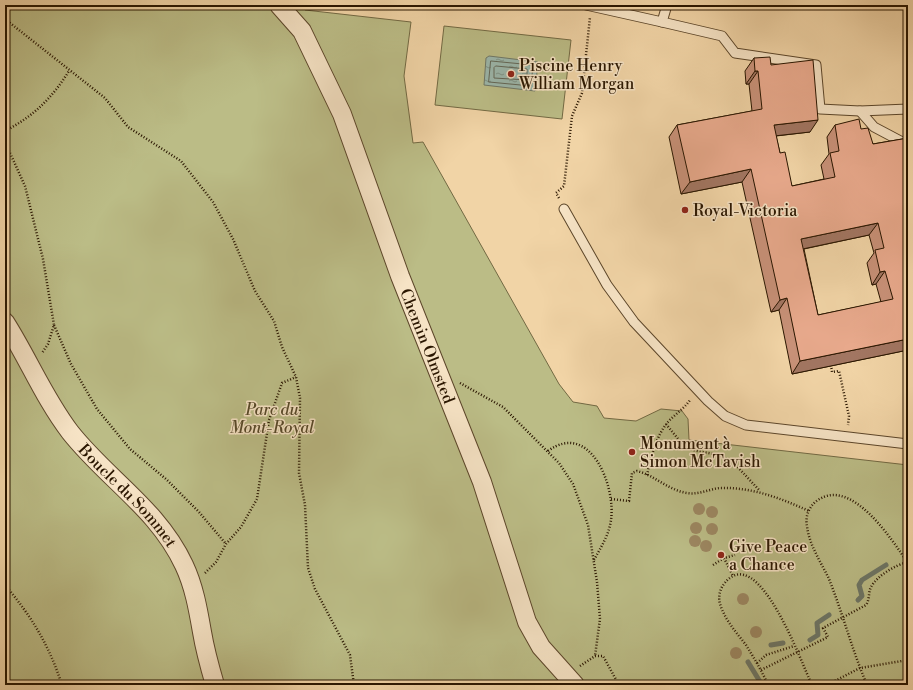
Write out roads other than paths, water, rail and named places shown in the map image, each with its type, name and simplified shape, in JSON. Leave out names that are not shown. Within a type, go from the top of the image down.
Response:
[{"type":"street","name":"Chemin Olmsted","points":[[279,5],[302,30],[331,88],[441,381],[480,475],[530,630],[549,656],[575,685]]},
{"type":"street","name":"Boucle du Sommet","points":[[5,322],[51,405],[70,432],[101,468],[134,497],[163,528],[184,565],[193,586],[202,633],[215,685]]},
{"type":"lane","points":[[586,5],[722,36],[735,53],[816,66],[820,109],[860,111],[908,109]]},
{"type":"lane","points":[[662,22],[667,5]]},
{"type":"lane","points":[[860,111],[874,127],[908,145]]},
{"type":"lane","points":[[564,209],[607,285],[629,316],[679,371],[725,416],[746,425],[908,444]]},
{"type":"water","name":"Piscine Henry William Morgan","points":[[489,56],[538,62],[535,91],[484,85],[486,58]]},
{"type":"waterway","points":[[858,600],[862,596],[859,585],[862,580],[886,565]]},
{"type":"waterway","points":[[810,640],[818,635],[817,623],[829,615]]},
{"type":"waterway","points":[[771,645],[783,643]]},
{"type":"waterway","points":[[748,662],[762,685]]},
{"type":"place","name":"Piscine Henry William Morgan","points":[[511,74]]},
{"type":"place","name":"Royal-Victoria","points":[[685,210]]},
{"type":"place","name":"Monument à Simon McTavish","points":[[632,452]]},
{"type":"place","name":"Give Peace a Chance","points":[[721,555]]},
{"type":"park label","name":"Parc du Mont-Royal","points":[[272,418]]}]
